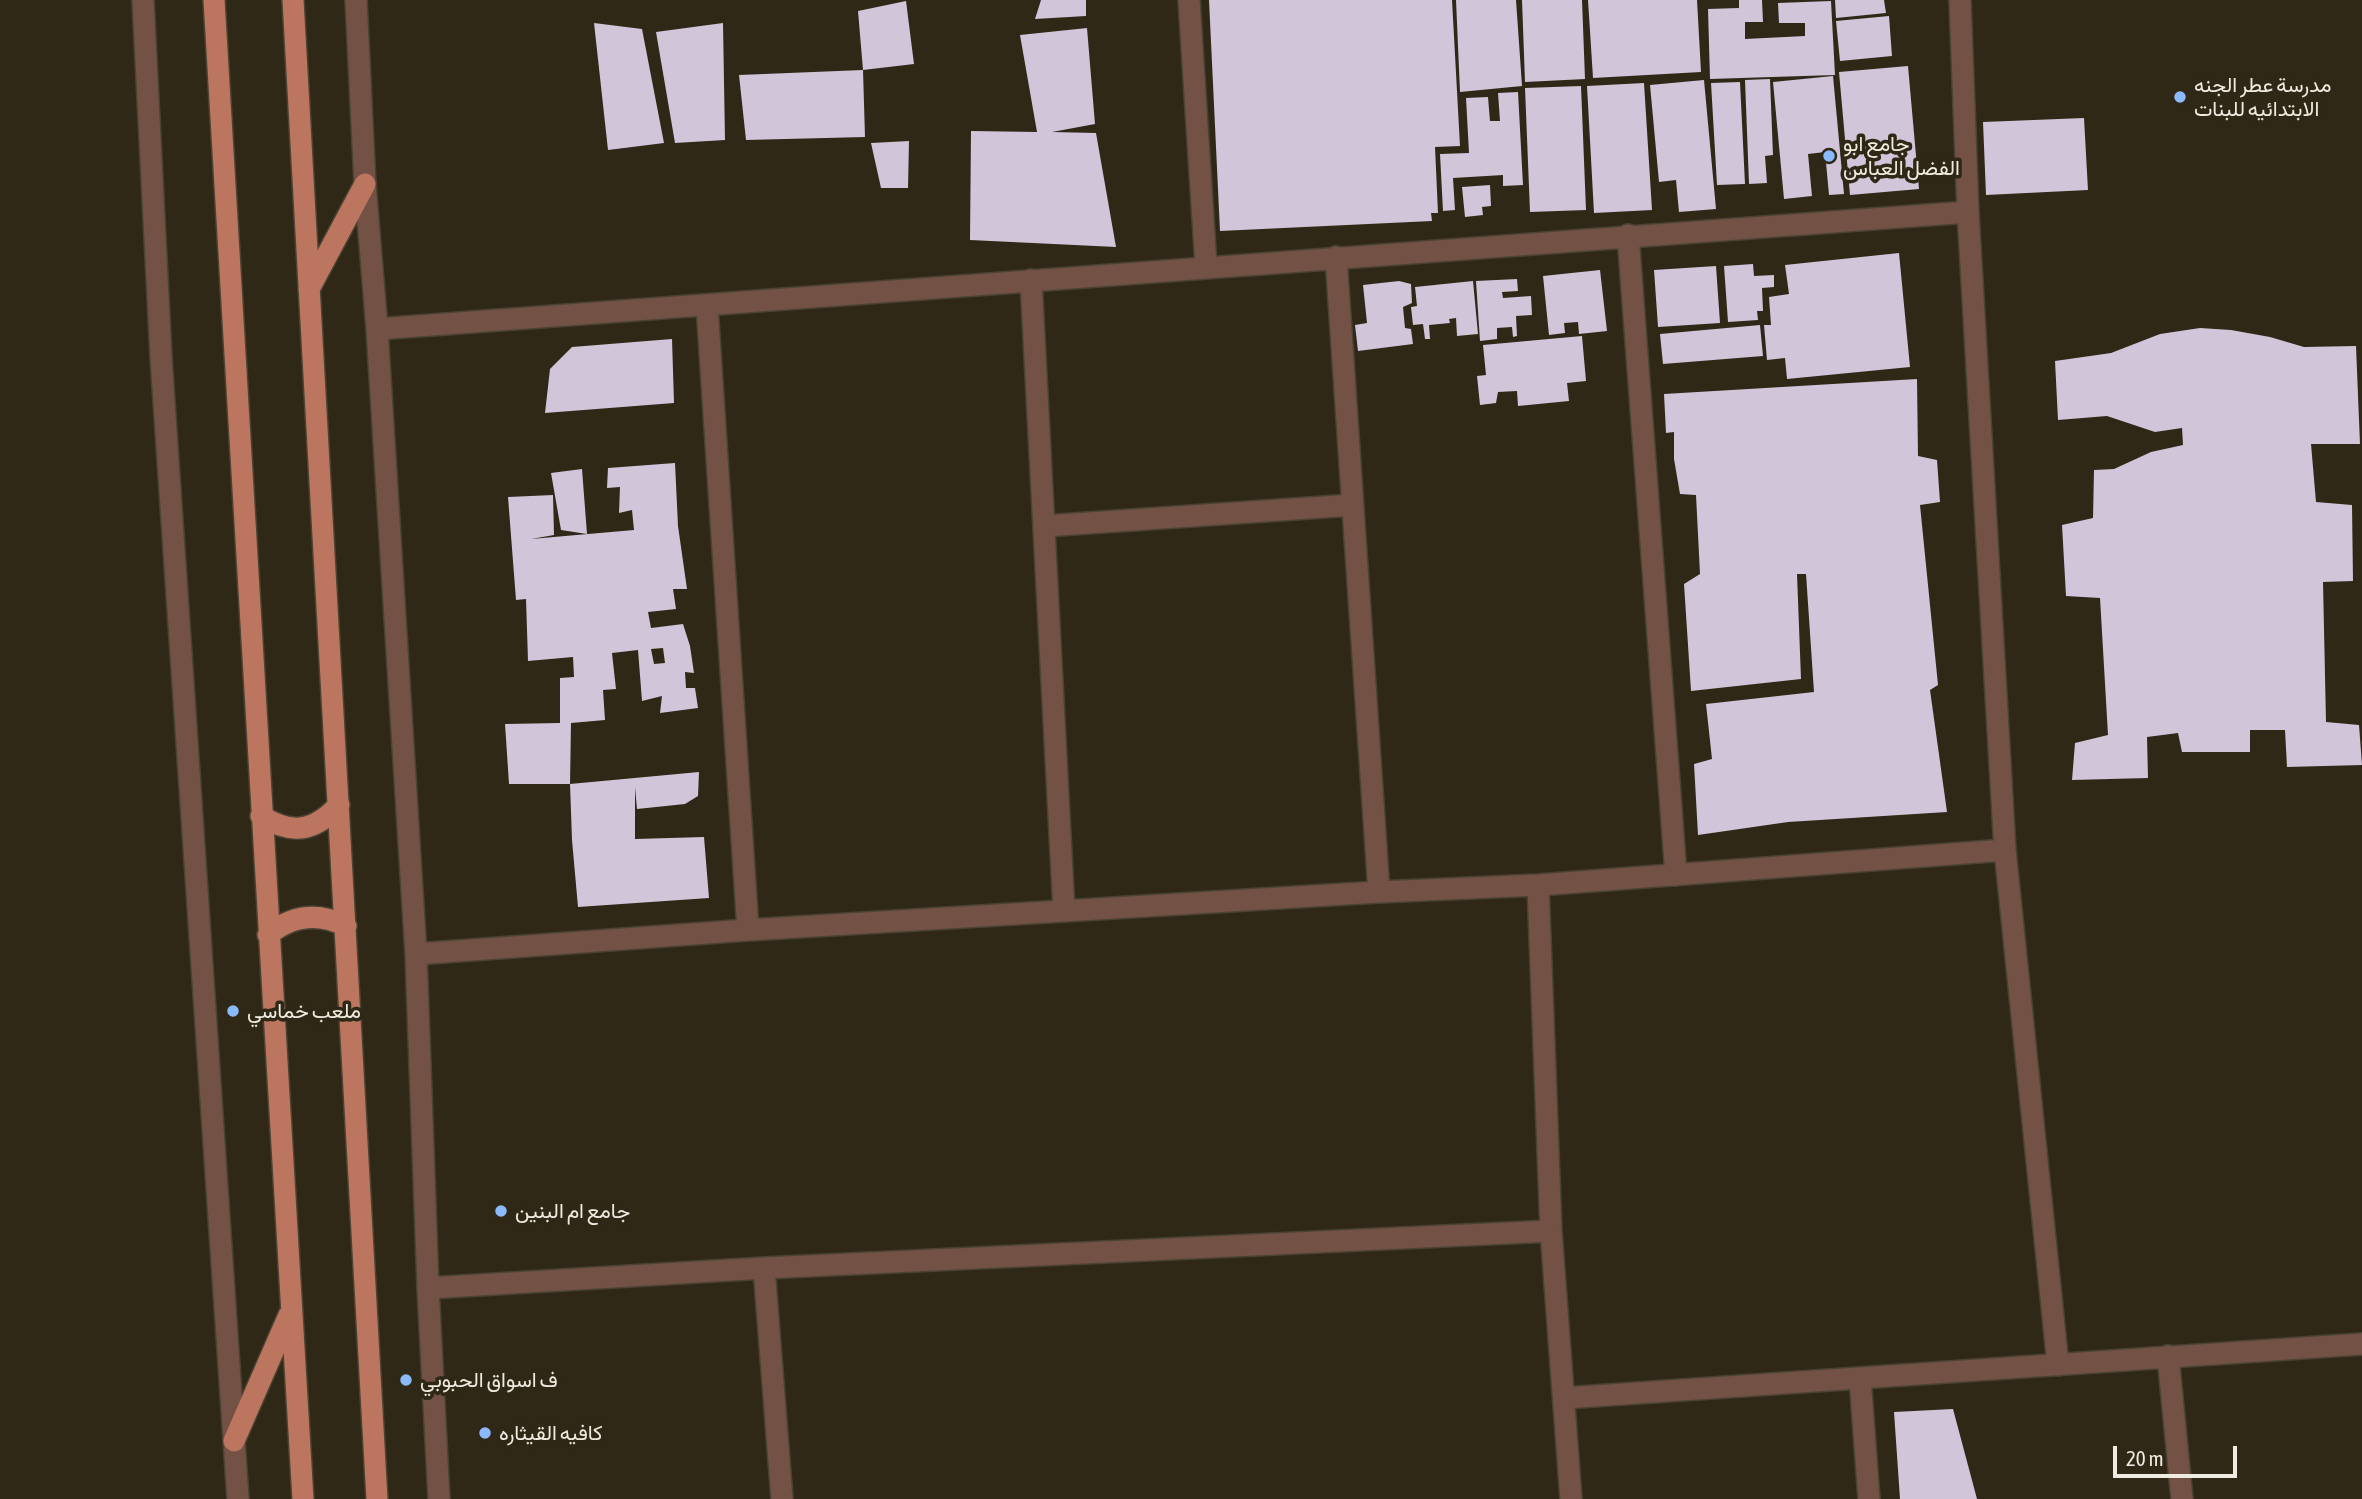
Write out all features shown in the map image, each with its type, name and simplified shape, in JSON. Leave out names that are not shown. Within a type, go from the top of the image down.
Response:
[{"type":"main road","points":[[214,0],[303,1499]]},
{"type":"main road","points":[[293,0],[377,1499]]},
{"type":"main road","points":[[308,291],[365,184]]},
{"type":"main road","points":[[261,816],[276,825],[294,829],[311,826],[327,818],[338,805]]},
{"type":"main road","points":[[268,934],[279,925],[306,917],[334,920],[346,926]]},
{"type":"main road","points":[[234,1441],[291,1310]]},
{"type":"street","points":[[144,0],[161,357],[238,1499]]},
{"type":"street","points":[[356,0],[365,184],[377,329],[416,954],[439,1499]]},
{"type":"street","points":[[1189,0],[1206,266]]},
{"type":"street","points":[[1960,0],[1968,212],[2006,850],[2058,1365]]},
{"type":"street","points":[[377,329],[1968,212]]},
{"type":"street","points":[[1629,235],[1676,875]]},
{"type":"street","points":[[1336,257],[1379,892]]},
{"type":"street","points":[[1031,280],[1064,911]]},
{"type":"street","points":[[707,306],[748,930]]},
{"type":"street","points":[[1044,526],[1353,505]]},
{"type":"street","points":[[416,954],[748,930],[1538,885],[2006,850]]},
{"type":"street","points":[[1538,885],[1551,1231],[1571,1499]]},
{"type":"street","points":[[428,1288],[764,1268],[1551,1231]]},
{"type":"street","points":[[764,1268],[782,1499]]},
{"type":"street","points":[[1564,1398],[2362,1344]]},
{"type":"street","points":[[2168,1356],[2182,1499]]},
{"type":"street","points":[[1860,1378],[1869,1499]]},
{"type":"building","points":[[1041,0],[1086,0],[1086,16],[1035,19]]},
{"type":"building","points":[[1209,0],[1452,0],[1460,146],[1435,147],[1438,213],[1431,213],[1432,221],[1220,231]]},
{"type":"building","points":[[1456,0],[1516,0],[1522,86],[1460,92]]},
{"type":"building","points":[[1522,0],[1582,0],[1585,79],[1525,82]]},
{"type":"building","points":[[1588,0],[1697,0],[1701,72],[1593,78]]},
{"type":"building","points":[[1739,0],[1762,0],[1763,22],[1745,22],[1745,39],[1805,36],[1805,23],[1779,23],[1778,3],[1831,1],[1835,75],[1710,79],[1708,9],[1739,8]]},
{"type":"building","points":[[1835,0],[1884,0],[1886,13],[1836,18]]},
{"type":"building","points":[[906,1],[914,64],[863,70],[858,11]]},
{"type":"building","points":[[1889,16],[1892,56],[1840,61],[1836,21]]},
{"type":"building","points":[[594,23],[642,29],[664,143],[608,150]]},
{"type":"building","points":[[723,23],[725,140],[675,143],[656,32]]},
{"type":"building","points":[[1087,28],[1095,124],[1052,132],[1096,133],[1116,247],[970,240],[971,131],[1037,132],[1020,35]]},
{"type":"building","points":[[1908,66],[1919,189],[1850,195],[1839,72]]},
{"type":"building","points":[[863,70],[865,137],[746,140],[739,75]]},
{"type":"building","points":[[1833,76],[1844,194],[1829,195],[1825,152],[1808,154],[1812,196],[1784,199],[1773,82]]},
{"type":"building","points":[[1770,79],[1773,155],[1765,156],[1767,183],[1749,184],[1745,80]]},
{"type":"building","points":[[1704,80],[1716,209],[1679,212],[1676,180],[1659,182],[1650,85]]},
{"type":"building","points":[[1740,82],[1745,184],[1717,185],[1711,83]]},
{"type":"building","points":[[1644,83],[1652,210],[1594,213],[1587,86]]},
{"type":"building","points":[[1581,86],[1586,210],[1530,212],[1525,88]]},
{"type":"building","points":[[1518,92],[1523,185],[1503,186],[1503,175],[1453,178],[1455,210],[1443,211],[1440,154],[1469,153],[1466,98],[1488,97],[1490,121],[1500,121],[1498,93]]},
{"type":"building","points":[[2084,118],[2088,190],[1986,195],[1983,122]]},
{"type":"building","points":[[909,141],[908,188],[881,188],[871,143]]},
{"type":"building","points":[[1490,185],[1491,206],[1482,207],[1483,215],[1465,217],[1462,187]]},
{"type":"building","points":[[1899,253],[1910,367],[1787,379],[1785,358],[1767,360],[1764,325],[1771,325],[1769,297],[1789,294],[1785,265]]},
{"type":"building","points":[[1753,264],[1754,276],[1774,275],[1774,287],[1762,288],[1763,311],[1757,311],[1758,320],[1728,322],[1724,266]]},
{"type":"building","points":[[1716,266],[1720,323],[1658,327],[1654,270]]},
{"type":"building","points":[[1600,270],[1607,331],[1579,334],[1578,322],[1564,323],[1565,333],[1549,335],[1543,276]]},
{"type":"building","points":[[1517,279],[1518,291],[1502,292],[1503,298],[1531,296],[1532,315],[1516,316],[1517,336],[1513,337],[1512,327],[1497,328],[1497,339],[1480,341],[1476,281]]},
{"type":"building","points":[[1399,281],[1411,284],[1412,303],[1403,307],[1405,328],[1411,329],[1413,344],[1358,351],[1355,325],[1367,323],[1363,285]]},
{"type":"building","points":[[1473,281],[1478,334],[1457,336],[1456,318],[1449,319],[1450,323],[1429,325],[1430,339],[1425,339],[1423,324],[1413,325],[1411,307],[1417,306],[1415,287]]},
{"type":"building","points":[[1760,325],[1763,356],[1663,364],[1660,334]]},
{"type":"building","points":[[2200,328],[2270,337],[2304,347],[2356,346],[2360,444],[2311,444],[2316,502],[2352,505],[2353,581],[2323,582],[2326,722],[2359,725],[2362,765],[2287,767],[2285,730],[2250,730],[2250,752],[2182,752],[2178,733],[2147,737],[2148,778],[2072,780],[2075,743],[2108,735],[2100,598],[2066,596],[2062,525],[2093,518],[2094,470],[2114,469],[2151,452],[2183,445],[2182,428],[2155,432],[2107,416],[2058,420],[2055,361],[2111,353],[2160,334]]},
{"type":"building","points":[[1582,336],[1586,381],[1567,383],[1569,401],[1518,406],[1517,391],[1498,392],[1496,403],[1480,405],[1477,376],[1486,375],[1483,345]]},
{"type":"building","points":[[672,339],[674,403],[545,413],[550,369],[572,347]]},
{"type":"building","points":[[1917,379],[1918,456],[1937,460],[1940,502],[1920,505],[1938,685],[1930,690],[1947,812],[1788,822],[1698,835],[1694,764],[1712,759],[1706,704],[1814,692],[1806,574],[1797,574],[1801,679],[1691,691],[1684,584],[1700,574],[1696,495],[1680,494],[1674,459],[1674,432],[1666,433],[1664,394]]},
{"type":"building","points":[[675,463],[678,526],[687,589],[673,589],[676,609],[648,612],[651,628],[683,624],[694,673],[685,672],[686,688],[695,688],[698,708],[660,713],[662,696],[642,701],[638,650],[612,653],[616,689],[603,690],[605,720],[571,723],[570,784],[509,784],[505,724],[560,723],[560,678],[574,677],[573,657],[528,661],[526,599],[516,600],[508,497],[553,495],[554,535],[531,539],[634,530],[632,510],[619,513],[620,487],[607,488],[608,468]],"holes":[[[663,648],[665,663],[654,664],[651,649]]]},
{"type":"building","points":[[582,469],[587,534],[561,530],[551,473]]},
{"type":"building","points":[[699,772],[698,796],[685,804],[637,809],[635,787],[635,839],[704,837],[709,898],[578,907],[570,784]]},
{"type":"building","points":[[1953,1409],[1977,1499],[1900,1499],[1894,1412]]},
{"type":"place","name":"مدرسة عطر الجنه الابتدائيه للبنات","points":[[2180,97]]},
{"type":"place","name":"جامع ابو الفضل العباس","points":[[1829,156]]},
{"type":"place","name":"ملعب خماسي","points":[[233,1011]]},
{"type":"place","name":"جامع ام البنين","points":[[501,1211]]},
{"type":"place","name":"ف اسواق الحبوبي","points":[[406,1380]]},
{"type":"place","name":"كافيه القيثاره","points":[[485,1433]]}]
